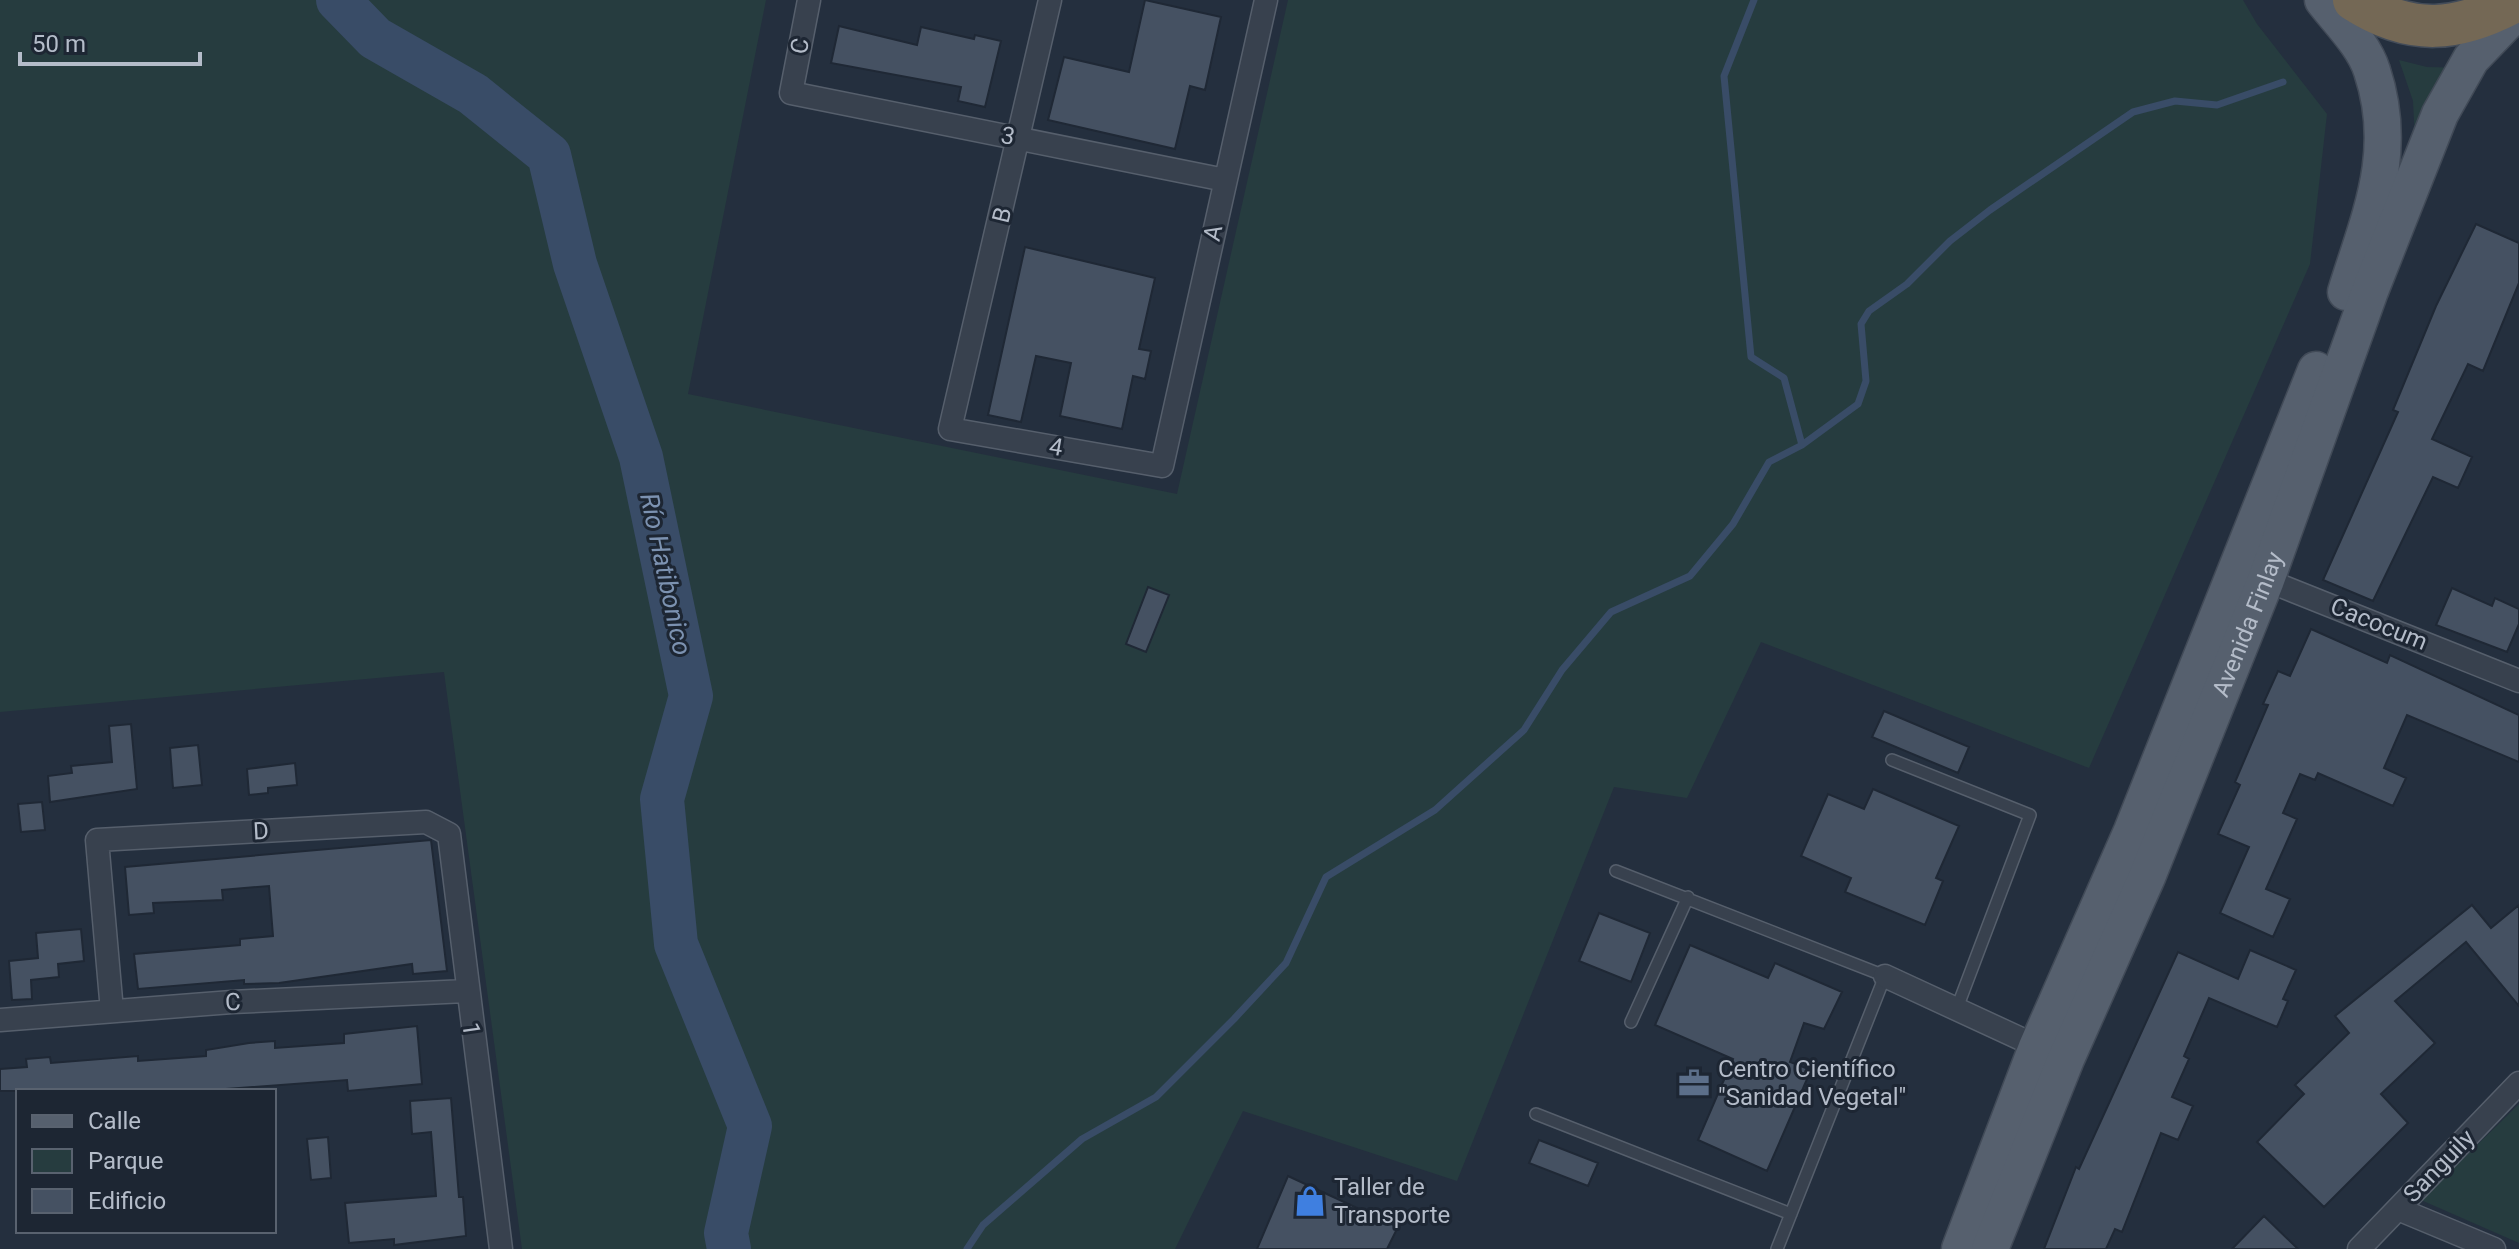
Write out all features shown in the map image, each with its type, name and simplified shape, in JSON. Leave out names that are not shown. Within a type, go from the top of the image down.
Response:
[{"type":"highway","points":[[2354,0],[2378,15],[2411,25],[2446,27],[2487,16],[2517,0]]},
{"type":"main road","name":"Avenida Finlay","points":[[1960,1249],[2052,1053],[2147,877],[2252,574],[2382,176],[2383,127],[2372,68],[2323,0]]},
{"type":"main road","name":"Avenida Finlay","points":[[2252,574],[2440,114],[2471,59],[2519,9]]},
{"type":"main road","name":"Avenida Finlay","points":[[1990,1249],[2052,1053]]},
{"type":"street","name":"C","points":[[791,93],[809,0]]},
{"type":"street","name":"B","points":[[950,429],[1050,0]]},
{"type":"street","name":"A","points":[[1162,466],[1266,0]]},
{"type":"street","name":"3","points":[[791,93],[1225,180]]},
{"type":"street","name":"4","points":[[950,429],[1162,466]]},
{"type":"street","name":"Cacocum","points":[[2252,574],[2519,681]]},
{"type":"street","name":"D","points":[[112,1011],[97,840],[426,822]]},
{"type":"street","name":"1","points":[[426,822],[449,834],[466,991],[501,1249]]},
{"type":"street","points":[[1885,976],[2052,1053]]},
{"type":"street","name":"C","points":[[0,1020],[232,1002],[466,991]]},
{"type":"street","name":"Sanguily","points":[[2359,1249],[2519,1083]]},
{"type":"street","points":[[2398,1209],[2494,1249]]},
{"type":"lane","points":[[1892,760],[2030,815],[1957,1008]]},
{"type":"lane","points":[[1616,871],[1885,976],[1777,1249]]},
{"type":"lane","points":[[1631,1022],[1688,897]]},
{"type":"lane","points":[[1536,1114],[1791,1214]]},
{"type":"green space","points":[[0,0],[766,0],[688,394],[1177,494],[1288,0],[2243,0],[2257,24],[2327,114],[2310,264],[2089,768],[1761,642],[1687,798],[1614,787],[1457,1181],[1243,1111],[1175,1249],[522,1249],[444,672],[0,712]]},
{"type":"green space","points":[[2399,60],[2427,67],[2473,68],[2417,178],[2413,101]]},
{"type":"green space","points":[[2519,1104],[2519,1243],[2421,1200]]},
{"type":"building","points":[[1145,0],[1221,17],[1205,90],[1190,86],[1175,149],[1048,120],[1064,57],[1129,72]]},
{"type":"building","points":[[839,26],[917,45],[921,27],[974,39],[975,35],[1001,41],[985,107],[958,101],[961,87],[831,63]]},
{"type":"building","points":[[2476,224],[2519,243],[2519,283],[2483,371],[2468,364],[2432,439],[2472,457],[2458,488],[2433,477],[2373,601],[2323,580],[2398,412],[2393,410],[2436,306]]},
{"type":"building","points":[[1025,247],[1155,278],[1139,349],[1151,351],[1145,379],[1133,376],[1122,429],[1060,416],[1071,363],[1036,356],[1021,422],[988,415]]},
{"type":"building","points":[[1148,587],[1169,595],[1146,652],[1126,644]]},
{"type":"building","points":[[2452,588],[2492,606],[2495,598],[2519,609],[2519,624],[2507,652],[2436,625]]},
{"type":"building","points":[[2311,629],[2387,663],[2390,655],[2519,715],[2519,762],[2407,715],[2384,768],[2406,778],[2393,806],[2318,773],[2315,780],[2300,774],[2283,813],[2297,819],[2266,889],[2290,899],[2273,937],[2220,913],[2249,847],[2218,834],[2240,785],[2235,782],[2268,705],[2263,704],[2278,671],[2290,676]]},
{"type":"building","points":[[1884,711],[1969,747],[1958,773],[1872,737]]},
{"type":"building","points":[[131,724],[137,789],[50,802],[48,776],[72,773],[71,766],[112,762],[109,726]]},
{"type":"building","points":[[198,745],[202,785],[173,788],[170,748]]},
{"type":"building","points":[[295,763],[297,785],[268,788],[268,793],[249,795],[247,769]]},
{"type":"building","points":[[1873,789],[1959,826],[1936,878],[1943,881],[1925,925],[1845,892],[1851,878],[1801,856],[1828,794],[1864,809]]},
{"type":"building","points":[[42,802],[45,830],[21,832],[18,804]]},
{"type":"building","points":[[431,840],[447,971],[413,974],[412,964],[279,983],[244,984],[244,980],[138,989],[134,954],[240,945],[240,939],[273,936],[269,886],[222,890],[223,900],[153,903],[154,913],[129,915],[125,867]]},
{"type":"building","points":[[2472,905],[2491,928],[2519,905],[2519,1006],[2466,942],[2395,1001],[2435,1043],[2381,1094],[2408,1123],[2324,1207],[2257,1142],[2304,1094],[2295,1085],[2349,1033],[2335,1016]]},
{"type":"building","points":[[1599,913],[1650,933],[1631,982],[1579,961]]},
{"type":"building","points":[[81,929],[84,961],[58,964],[59,977],[31,980],[32,999],[12,1000],[9,961],[38,958],[36,933]]},
{"type":"building","points":[[1690,945],[1768,978],[1775,963],[1842,992],[1824,1029],[1804,1023],[1790,1062],[1811,1070],[1767,1171],[1698,1140],[1733,1059],[1655,1025]]},
{"type":"building","points":[[2250,950],[2296,970],[2283,999],[2288,1001],[2277,1027],[2209,998],[2184,1056],[2189,1059],[2172,1097],[2193,1106],[2178,1140],[2161,1133],[2122,1232],[2115,1229],[2106,1249],[2044,1249],[2076,1167],[2079,1169],[2178,952],[2238,979]]},
{"type":"building","points":[[417,1026],[422,1084],[348,1091],[347,1080],[226,1089],[0,1091],[0,1069],[27,1067],[26,1059],[50,1057],[51,1063],[138,1056],[138,1061],[206,1056],[206,1050],[249,1043],[275,1041],[275,1048],[344,1043],[344,1034]]},
{"type":"building","points":[[451,1098],[459,1197],[463,1197],[466,1236],[394,1245],[394,1239],[349,1243],[345,1203],[436,1196],[431,1132],[412,1134],[410,1101]]},
{"type":"building","points":[[328,1137],[331,1178],[311,1180],[307,1139]]},
{"type":"building","points":[[1539,1140],[1598,1163],[1588,1186],[1529,1163]]},
{"type":"building","name":"Taller de Transporte","points":[[1288,1176],[1398,1227],[1387,1249],[1257,1249]]},
{"type":"building","points":[[2264,1216],[2298,1249],[2232,1249]]},
{"type":"waterway","name":"Río Hatibonico","points":[[338,0],[375,38],[473,94],[549,155],[575,264],[641,457],[691,696],[662,799],[676,944],[750,1126],[726,1233],[729,1249]]},
{"type":"waterway","points":[[1754,0],[1724,76],[1751,357],[1784,378],[1802,445]]},
{"type":"waterway","points":[[967,1249],[983,1225],[1082,1139],[1156,1097],[1234,1019],[1286,963],[1326,877],[1435,810],[1524,730],[1562,670],[1611,612],[1690,576],[1733,524],[1769,462],[1802,445],[1858,404],[1866,381],[1861,324],[1869,311],[1907,284],[1950,241],[1990,210],[2133,112],[2175,101],[2217,105],[2283,82]]},
{"type":"place","name":"Centro Científico \"Sanidad Vegetal\"","points":[[1694,1083]]},
{"type":"place","name":"Taller de Transporte","points":[[1310,1201]]}]
